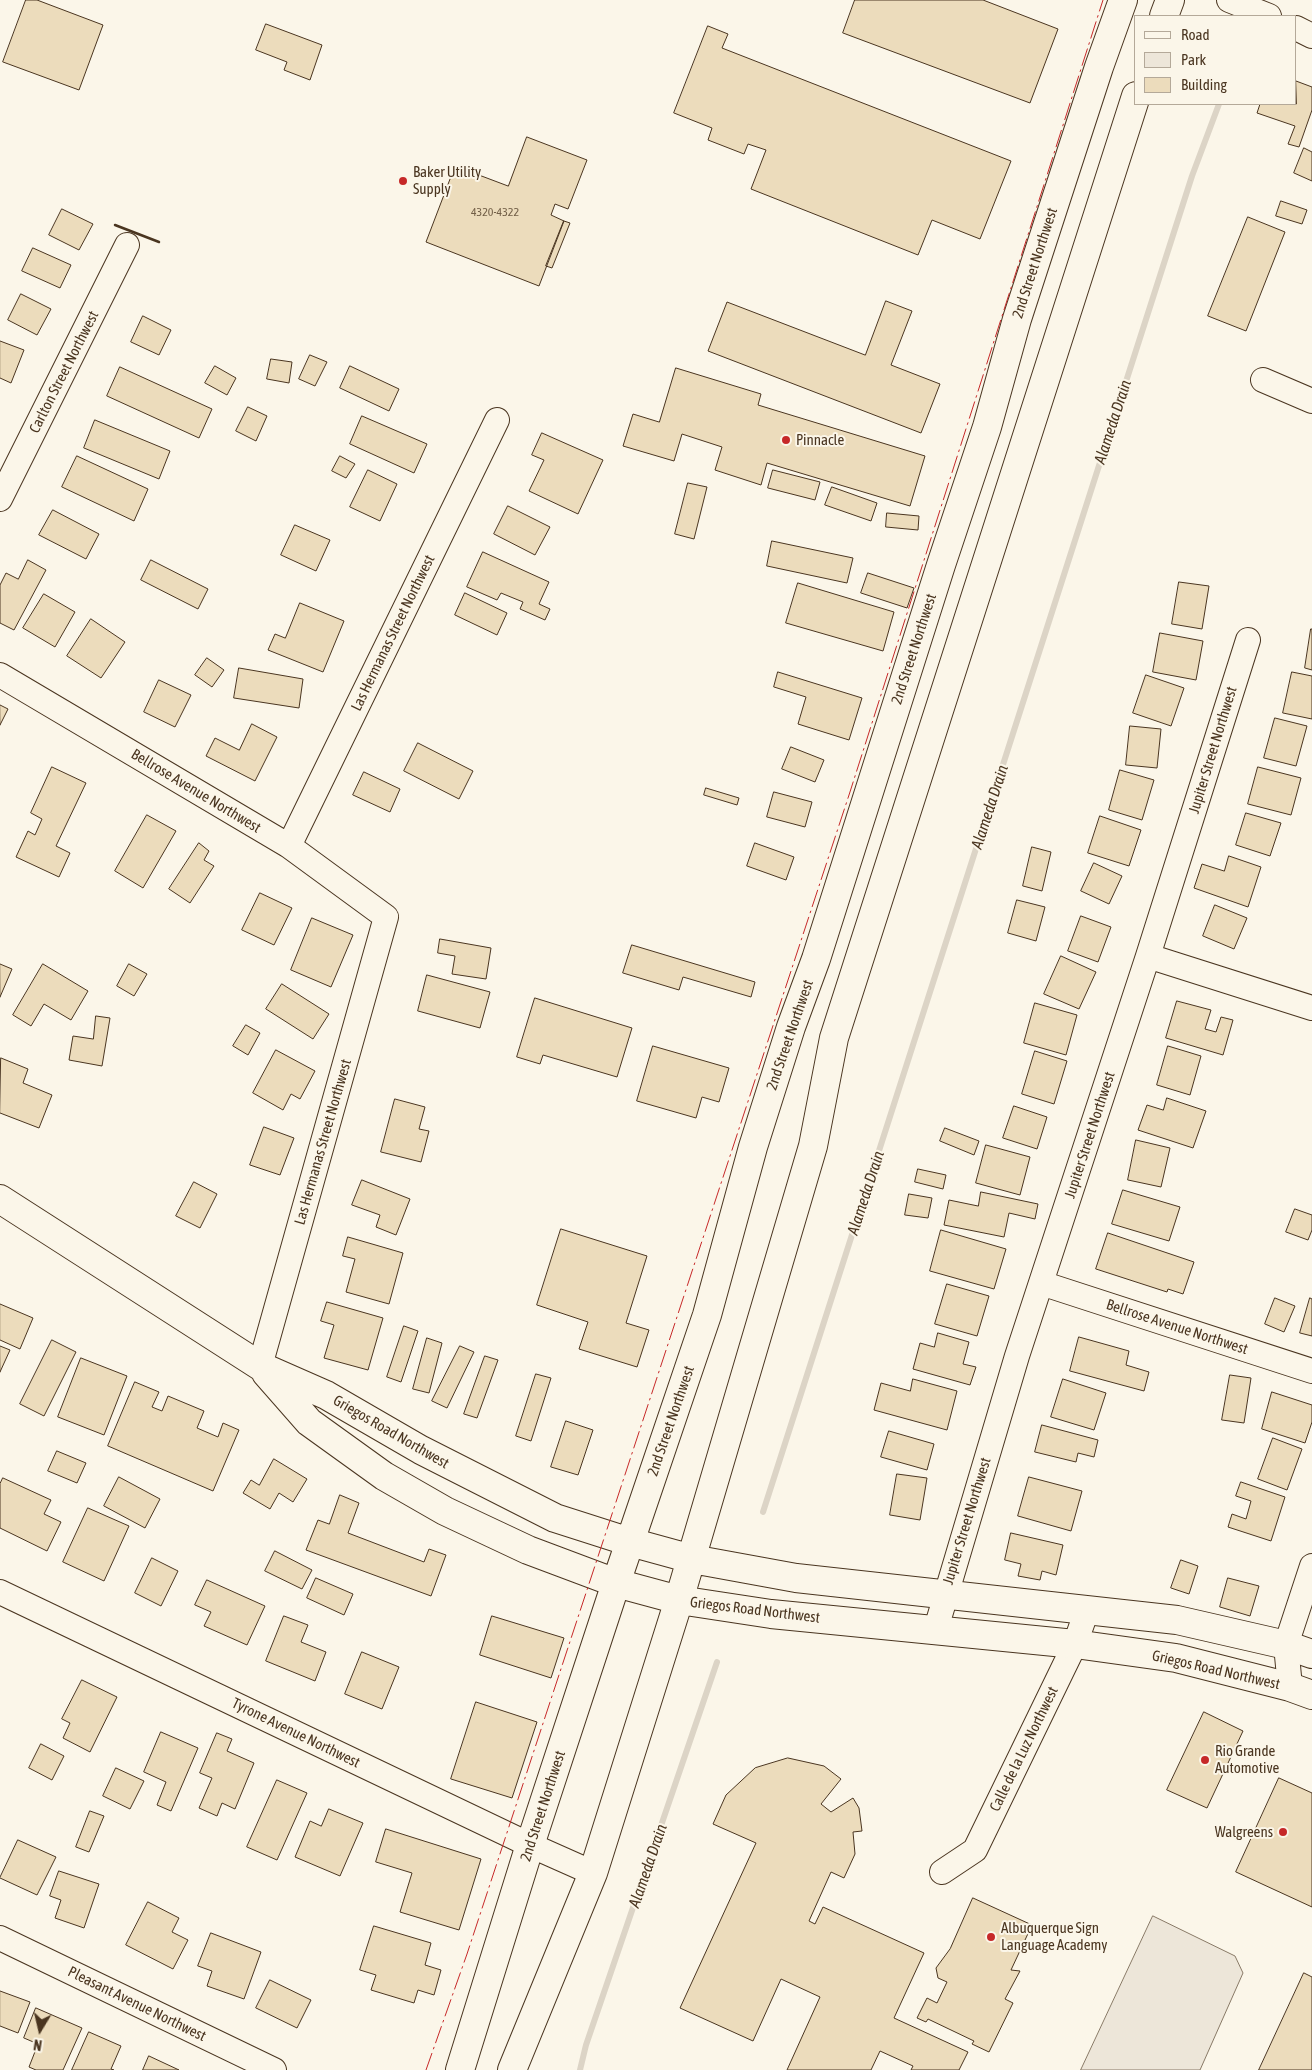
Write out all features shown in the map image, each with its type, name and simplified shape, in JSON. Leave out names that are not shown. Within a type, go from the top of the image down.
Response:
[{"type":"main road","name":"2nd Street Northwest","points":[[460,2070],[530,1845],[707,1315],[753,1147],[791,1027],[816,960],[941,565],[987,428],[1017,319],[1099,67],[1123,0]]},
{"type":"main road","points":[[1164,15],[1170,0]]},
{"type":"main road","points":[[512,2070],[593,1873],[692,1559],[813,1146],[834,1038],[1134,102]]},
{"type":"main road","name":"Griegos Road Northwest","points":[[0,1199],[260,1366],[326,1395],[421,1450],[555,1518],[692,1559],[796,1578],[1176,1620],[1286,1645],[1312,1654]]},
{"type":"main road","name":"Griegos Road Northwest","points":[[260,1366],[309,1422],[384,1476],[445,1511],[528,1550],[616,1583],[679,1600],[771,1614],[935,1632],[1075,1644],[1176,1658],[1301,1691]]},
{"type":"street","points":[[1229,0],[1266,15]]},
{"type":"street","points":[[1297,28],[1312,36]]},
{"type":"street","name":"Carlton Street Northwest","points":[[0,499],[127,245]]},
{"type":"street","points":[[1262,380],[1312,401]]},
{"type":"street","name":"Las Hermanas Street Northwest","points":[[289,846],[497,420]]},
{"type":"street","name":"Jupiter Street Northwest","points":[[935,1632],[1017,1356],[1148,956],[1248,640]]},
{"type":"street","name":"Bellrose Avenue Northwest","points":[[0,675],[289,846],[386,917]]},
{"type":"street","name":"Las Hermanas Street Northwest","points":[[260,1366],[386,917]]},
{"type":"street","points":[[1148,956],[1312,1008]]},
{"type":"street","name":"Bellrose Avenue Northwest","points":[[1041,1283],[1312,1371]]},
{"type":"street","points":[[1301,1691],[1286,1645],[1312,1566]]},
{"type":"street","name":"Tyrone Avenue Northwest","points":[[0,1592],[530,1845],[593,1873]]},
{"type":"street","name":"Calle de la Luz Northwest","points":[[942,1872],[975,1850],[1075,1644],[1087,1610]]},
{"type":"street","name":"Pleasant Avenue Northwest","points":[[0,1938],[274,2070]]},
{"type":"green space","points":[[1153,1916],[1235,1956],[1243,1973],[1200,2070],[1081,2070]]},
{"type":"building","points":[[26,0],[37,0],[103,25],[79,90],[3,62]]},
{"type":"building","points":[[855,0],[983,0],[1058,29],[1030,103],[843,33]]},
{"type":"building","points":[[266,24],[322,45],[310,80],[284,70],[287,62],[256,50]]},
{"type":"building","points":[[708,26],[728,34],[722,48],[1011,161],[980,239],[932,220],[918,255],[751,189],[766,150],[748,144],[744,154],[708,140],[712,128],[674,113]]},
{"type":"building","points":[[1297,81],[1312,87],[1312,110],[1299,147],[1288,144],[1295,126],[1257,113],[1260,105],[1297,105]]},
{"type":"building","points":[[527,137],[587,160],[568,209],[555,204],[551,215],[564,221],[539,286],[426,242],[455,166],[508,186]]},
{"type":"building","points":[[1304,148],[1312,152],[1312,181],[1294,173]]},
{"type":"building","points":[[1281,201],[1307,210],[1302,224],[1276,216]]},
{"type":"building","points":[[62,209],[93,224],[79,250],[49,235]]},
{"type":"building","points":[[1248,217],[1285,232],[1246,331],[1208,316]]},
{"type":"building","points":[[564,221],[570,223],[552,268],[546,266]]},
{"type":"building","points":[[33,248],[71,265],[60,288],[22,271]]},
{"type":"building","points":[[21,294],[51,309],[37,335],[8,320]]},
{"type":"building","points":[[886,301],[912,311],[891,365],[940,384],[921,433],[708,351],[727,302],[865,355]]},
{"type":"building","points":[[143,316],[171,330],[159,355],[131,342]]},
{"type":"building","points":[[0,341],[24,350],[11,383],[0,378]]},
{"type":"building","points":[[310,355],[327,362],[315,386],[299,379]]},
{"type":"building","points":[[271,359],[292,362],[289,383],[267,379]]},
{"type":"building","points":[[215,366],[236,378],[227,395],[205,383]]},
{"type":"building","points":[[350,366],[399,389],[389,411],[340,388]]},
{"type":"building","points":[[120,367],[212,409],[199,438],[107,396]]},
{"type":"building","name":"Pinnacle","points":[[676,368],[761,394],[758,405],[925,456],[910,506],[767,463],[761,485],[715,470],[722,447],[682,434],[674,461],[623,446],[633,414],[659,422]]},
{"type":"building","points":[[248,407],[267,416],[256,441],[236,431]]},
{"type":"building","points":[[362,416],[427,444],[414,473],[350,444]]},
{"type":"building","points":[[95,420],[170,451],[159,479],[84,448]]},
{"type":"building","points":[[542,433],[603,460],[578,514],[529,491],[544,460],[532,455]]},
{"type":"building","points":[[77,456],[148,489],[134,521],[62,487]]},
{"type":"building","points":[[340,456],[355,464],[346,478],[332,471]]},
{"type":"building","points":[[368,470],[397,484],[380,521],[350,507]]},
{"type":"building","points":[[773,470],[820,482],[815,500],[768,488]]},
{"type":"building","points":[[688,483],[707,487],[694,539],[675,534]]},
{"type":"building","points":[[832,487],[877,503],[871,521],[825,505]]},
{"type":"building","points":[[508,506],[550,527],[535,555],[494,534]]},
{"type":"building","points":[[53,510],[99,534],[86,559],[39,535]]},
{"type":"building","points":[[887,513],[919,516],[918,530],[886,527]]},
{"type":"building","points":[[295,525],[330,540],[316,571],[281,555]]},
{"type":"building","points":[[772,541],[853,558],[847,583],[767,566]]},
{"type":"building","points":[[483,552],[549,582],[539,604],[550,609],[545,620],[520,609],[523,602],[501,593],[497,600],[467,587]]},
{"type":"building","points":[[28,560],[46,570],[14,630],[0,623],[0,585],[6,573],[18,579]]},
{"type":"building","points":[[151,560],[208,589],[198,609],[141,580]]},
{"type":"building","points":[[868,573],[914,588],[907,608],[861,593]]},
{"type":"building","points":[[1179,582],[1209,586],[1202,629],[1172,624]]},
{"type":"building","points":[[798,583],[894,612],[883,651],[786,623]]},
{"type":"building","points":[[465,593],[507,613],[497,635],[455,615]]},
{"type":"building","points":[[44,594],[75,612],[55,647],[23,628]]},
{"type":"building","points":[[300,603],[344,621],[323,672],[268,650],[275,634],[285,638]]},
{"type":"building","points":[[91,619],[125,642],[101,678],[67,656]]},
{"type":"building","points":[[1312,629],[1312,670],[1305,668]]},
{"type":"building","points":[[1160,633],[1203,641],[1196,680],[1153,672]]},
{"type":"building","points":[[207,658],[224,670],[212,687],[195,675]]},
{"type":"building","points":[[239,668],[303,679],[299,708],[234,698]]},
{"type":"building","points":[[778,672],[862,698],[849,740],[798,724],[806,697],[774,687]]},
{"type":"building","points":[[1292,672],[1312,676],[1312,719],[1283,713]]},
{"type":"building","points":[[1146,675],[1184,688],[1171,726],[1133,713]]},
{"type":"building","points":[[159,680],[191,695],[175,727],[144,712]]},
{"type":"building","points":[[0,705],[8,709],[0,725]]},
{"type":"building","points":[[1275,718],[1307,726],[1296,766],[1264,758]]},
{"type":"building","points":[[252,724],[277,737],[255,781],[206,756],[215,738],[239,750]]},
{"type":"building","points":[[1130,726],[1161,729],[1157,768],[1126,765]]},
{"type":"building","points":[[418,743],[473,771],[459,799],[404,771]]},
{"type":"building","points":[[791,747],[824,760],[815,782],[782,769]]},
{"type":"building","points":[[52,767],[86,783],[56,846],[70,853],[59,877],[16,857],[28,831],[35,835],[42,819],[31,813]]},
{"type":"building","points":[[1258,767],[1301,778],[1291,815],[1248,804]]},
{"type":"building","points":[[1120,770],[1154,780],[1142,820],[1109,810]]},
{"type":"building","points":[[364,772],[400,789],[390,812],[353,795]]},
{"type":"building","points":[[706,788],[739,798],[737,805],[704,795]]},
{"type":"building","points":[[774,792],[812,802],[805,827],[767,817]]},
{"type":"building","points":[[1246,813],[1281,823],[1270,856],[1236,845]]},
{"type":"building","points":[[147,815],[176,831],[143,888],[115,871]]},
{"type":"building","points":[[1100,816],[1141,830],[1129,866],[1088,853]]},
{"type":"building","points":[[199,843],[209,851],[204,860],[214,866],[190,903],[169,889]]},
{"type":"building","points":[[755,843],[794,857],[786,880],[747,866]]},
{"type":"building","points":[[1032,847],[1051,852],[1042,891],[1023,886]]},
{"type":"building","points":[[1229,856],[1261,867],[1248,907],[1194,888],[1202,864],[1224,871]]},
{"type":"building","points":[[1094,863],[1122,876],[1109,904],[1081,891]]},
{"type":"building","points":[[260,893],[292,908],[274,945],[242,930]]},
{"type":"building","points":[[1017,900],[1045,907],[1036,941],[1008,933]]},
{"type":"building","points":[[1215,905],[1247,918],[1234,949],[1203,936]]},
{"type":"building","points":[[1081,916],[1111,927],[1098,962],[1068,951]]},
{"type":"building","points":[[312,918],[353,935],[331,987],[291,970]]},
{"type":"building","points":[[440,939],[491,948],[486,979],[452,974],[455,956],[438,953]]},
{"type":"building","points":[[632,945],[755,982],[751,997],[683,977],[679,990],[623,973]]},
{"type":"building","points":[[1061,956],[1096,972],[1079,1009],[1044,994]]},
{"type":"building","points":[[0,964],[12,969],[0,997]]},
{"type":"building","points":[[43,964],[88,991],[71,1020],[44,1004],[31,1026],[13,1015]]},
{"type":"building","points":[[129,964],[147,974],[134,996],[117,986]]},
{"type":"building","points":[[427,975],[490,992],[480,1028],[418,1011]]},
{"type":"building","points":[[282,984],[329,1014],[313,1039],[266,1009]]},
{"type":"building","points":[[535,998],[632,1028],[617,1077],[543,1055],[540,1064],[517,1057]]},
{"type":"building","points":[[1177,1001],[1211,1010],[1205,1029],[1216,1032],[1221,1017],[1233,1020],[1223,1055],[1166,1038]]},
{"type":"building","points":[[1035,1003],[1077,1015],[1066,1055],[1024,1043]]},
{"type":"building","points":[[96,1016],[110,1018],[102,1066],[69,1060],[73,1036],[93,1039]]},
{"type":"building","points":[[246,1025],[260,1033],[248,1055],[233,1046]]},
{"type":"building","points":[[653,1046],[729,1068],[719,1102],[702,1097],[696,1118],[637,1101]]},
{"type":"building","points":[[1168,1046],[1201,1056],[1190,1095],[1157,1085]]},
{"type":"building","points":[[276,1050],[315,1071],[300,1099],[291,1094],[283,1110],[253,1093]]},
{"type":"building","points":[[1035,1051],[1067,1061],[1054,1104],[1022,1094]]},
{"type":"building","points":[[1,1058],[28,1069],[23,1083],[52,1095],[39,1128],[0,1113]]},
{"type":"building","points":[[1167,1098],[1206,1111],[1193,1148],[1138,1130],[1147,1105],[1163,1110]]},
{"type":"building","points":[[395,1099],[425,1107],[419,1129],[429,1131],[421,1162],[381,1152]]},
{"type":"building","points":[[1014,1106],[1047,1117],[1037,1149],[1003,1138]]},
{"type":"building","points":[[264,1127],[294,1138],[280,1175],[250,1165]]},
{"type":"building","points":[[945,1128],[979,1141],[974,1155],[940,1141]]},
{"type":"building","points":[[1136,1140],[1170,1148],[1161,1187],[1128,1180]]},
{"type":"building","points":[[986,1145],[1030,1157],[1020,1195],[976,1183]]},
{"type":"building","points":[[918,1169],[946,1175],[943,1189],[915,1182]]},
{"type":"building","points":[[362,1180],[410,1199],[396,1235],[376,1227],[380,1215],[352,1205]]},
{"type":"building","points":[[194,1182],[217,1194],[200,1228],[176,1216]]},
{"type":"building","points":[[1123,1190],[1180,1207],[1169,1241],[1112,1224]]},
{"type":"building","points":[[981,1192],[1038,1204],[1035,1219],[1009,1213],[1004,1237],[944,1225],[949,1200],[978,1206]]},
{"type":"building","points":[[909,1194],[932,1198],[928,1218],[905,1215]]},
{"type":"building","points":[[1295,1209],[1312,1215],[1312,1230],[1308,1240],[1286,1232]]},
{"type":"building","points":[[561,1229],[647,1256],[626,1323],[649,1330],[637,1367],[579,1349],[588,1322],[537,1305]]},
{"type":"building","points":[[941,1230],[1006,1249],[994,1289],[930,1271]]},
{"type":"building","points":[[1108,1233],[1194,1262],[1183,1294],[1168,1289],[1167,1292],[1096,1269]]},
{"type":"building","points":[[348,1237],[403,1253],[389,1304],[346,1292],[355,1259],[343,1256]]},
{"type":"building","points":[[947,1284],[989,1296],[977,1336],[935,1324]]},
{"type":"building","points":[[1275,1298],[1295,1306],[1284,1332],[1265,1324]]},
{"type":"building","points":[[1310,1298],[1312,1299],[1312,1336],[1300,1333]]},
{"type":"building","points":[[327,1302],[383,1318],[368,1370],[324,1358],[334,1325],[321,1321]]},
{"type":"building","points":[[0,1304],[33,1318],[20,1349],[0,1340]]},
{"type":"building","points":[[404,1326],[418,1331],[401,1382],[387,1377]]},
{"type":"building","points":[[938,1333],[969,1342],[963,1364],[976,1367],[970,1385],[913,1369],[920,1343],[934,1347]]},
{"type":"building","points":[[1079,1337],[1129,1351],[1126,1365],[1149,1372],[1144,1391],[1070,1371]]},
{"type":"building","points":[[427,1338],[442,1343],[429,1393],[413,1389]]},
{"type":"building","points":[[52,1340],[76,1352],[44,1416],[20,1404]]},
{"type":"building","points":[[0,1346],[10,1350],[0,1372]]},
{"type":"building","points":[[460,1346],[474,1352],[447,1408],[432,1401]]},
{"type":"building","points":[[485,1356],[498,1360],[477,1418],[464,1414]]},
{"type":"building","points":[[81,1358],[127,1376],[104,1435],[58,1417]]},
{"type":"building","points":[[536,1374],[551,1378],[531,1441],[516,1436]]},
{"type":"building","points":[[1230,1375],[1251,1378],[1244,1423],[1222,1420]]},
{"type":"building","points":[[913,1379],[957,1391],[947,1430],[874,1410],[881,1383],[910,1391]]},
{"type":"building","points":[[1063,1379],[1106,1393],[1094,1430],[1051,1417]]},
{"type":"building","points":[[135,1382],[159,1392],[152,1407],[162,1411],[168,1396],[204,1411],[197,1428],[218,1437],[223,1423],[239,1430],[213,1491],[108,1446]]},
{"type":"building","points":[[1272,1392],[1312,1405],[1312,1422],[1305,1443],[1262,1429]]},
{"type":"building","points":[[566,1421],[593,1430],[578,1475],[551,1467]]},
{"type":"building","points":[[1042,1425],[1098,1440],[1094,1457],[1078,1453],[1076,1462],[1035,1452]]},
{"type":"building","points":[[889,1431],[934,1444],[927,1470],[881,1457]]},
{"type":"building","points":[[1273,1438],[1302,1449],[1287,1490],[1258,1479]]},
{"type":"building","points":[[57,1451],[86,1463],[77,1483],[48,1471]]},
{"type":"building","points":[[274,1459],[307,1479],[293,1502],[279,1493],[270,1509],[243,1493],[251,1480],[259,1485]]},
{"type":"building","points":[[897,1474],[927,1478],[920,1520],[890,1515]]},
{"type":"building","points":[[119,1477],[160,1499],[145,1528],[104,1506]]},
{"type":"building","points":[[1029,1477],[1082,1491],[1071,1531],[1018,1516]]},
{"type":"building","points":[[3,1478],[51,1500],[44,1514],[61,1522],[47,1551],[0,1528],[0,1484]]},
{"type":"building","points":[[1241,1482],[1285,1497],[1271,1541],[1228,1527],[1232,1514],[1246,1519],[1251,1501],[1236,1496]]},
{"type":"building","points":[[340,1495],[359,1503],[348,1533],[424,1562],[429,1549],[446,1555],[431,1596],[306,1550],[318,1520],[329,1524]]},
{"type":"building","points":[[88,1508],[129,1526],[104,1581],[63,1562]]},
{"type":"building","points":[[1011,1533],[1063,1545],[1056,1575],[1042,1571],[1040,1580],[1018,1576],[1021,1564],[1005,1560]]},
{"type":"building","points":[[275,1551],[312,1570],[302,1589],[265,1571]]},
{"type":"building","points":[[152,1558],[178,1571],[161,1606],[135,1593]]},
{"type":"building","points":[[1181,1560],[1198,1566],[1189,1594],[1171,1588]]},
{"type":"building","points":[[316,1578],[353,1594],[344,1615],[307,1598]]},
{"type":"building","points":[[1228,1578],[1259,1586],[1250,1616],[1220,1607]]},
{"type":"building","points":[[207,1580],[265,1606],[247,1645],[204,1626],[211,1612],[195,1605]]},
{"type":"building","points":[[284,1616],[308,1625],[301,1642],[326,1652],[315,1681],[266,1661]]},
{"type":"building","points":[[492,1616],[564,1638],[551,1678],[480,1655]]},
{"type":"building","points":[[362,1652],[399,1667],[382,1709],[345,1694]]},
{"type":"building","points":[[82,1680],[117,1697],[90,1752],[63,1738],[70,1723],[62,1719]]},
{"type":"building","points":[[476,1702],[537,1722],[512,1798],[451,1779]]},
{"type":"building","name":"Rio Grande Automotive","points":[[1204,1712],[1243,1731],[1207,1808],[1167,1790]]},
{"type":"building","points":[[161,1732],[198,1748],[171,1811],[157,1805],[166,1782],[144,1772]]},
{"type":"building","points":[[217,1733],[232,1739],[227,1751],[254,1763],[235,1809],[222,1803],[217,1816],[199,1808],[212,1778],[200,1773]]},
{"type":"building","points":[[41,1744],[64,1756],[52,1780],[29,1768]]},
{"type":"building","points":[[788,1758],[824,1766],[841,1779],[821,1804],[831,1812],[853,1798],[859,1808],[862,1831],[853,1832],[855,1854],[844,1878],[831,1872],[809,1921],[815,1924],[823,1907],[924,1953],[894,2018],[968,2052],[959,2070],[911,2070],[913,2066],[880,2051],[871,2070],[787,2070],[820,1997],[781,1979],[753,2041],[680,2008],[756,1843],[713,1824],[726,1795],[755,1768]]},
{"type":"building","points":[[116,1768],[144,1781],[130,1809],[103,1796]]},
{"type":"building","name":"Walgreens","points":[[1279,1778],[1312,1793],[1312,1907],[1236,1872]]},
{"type":"building","points":[[277,1780],[307,1793],[277,1860],[247,1847]]},
{"type":"building","points":[[329,1809],[363,1823],[340,1876],[295,1857],[310,1821],[321,1826]]},
{"type":"building","points":[[90,1811],[104,1816],[89,1852],[76,1847]]},
{"type":"building","points":[[386,1829],[481,1859],[459,1930],[400,1912],[412,1873],[376,1862]]},
{"type":"building","points":[[18,1840],[56,1857],[37,1895],[0,1878]]},
{"type":"building","points":[[59,1871],[99,1884],[84,1928],[55,1918],[61,1900],[50,1896]]},
{"type":"building","points":[[973,1898],[1032,1925],[1011,1970],[1020,1971],[1005,1999],[1013,2003],[989,2052],[972,2044],[974,2041],[928,2019],[926,2022],[917,2018],[927,1998],[937,2003],[947,1982],[938,1978],[936,1968],[950,1949]]},
{"type":"building","points":[[148,1902],[179,1918],[172,1932],[188,1940],[173,1969],[126,1945]]},
{"type":"building","points":[[374,1926],[431,1943],[425,1965],[441,1970],[434,1995],[418,1990],[414,2003],[371,1990],[376,1975],[360,1970]]},
{"type":"building","points":[[211,1933],[261,1952],[244,1999],[207,1986],[212,1971],[198,1966]]},
{"type":"building","points":[[1304,1973],[1312,1977],[1312,2070],[1259,2070]]},
{"type":"building","points":[[270,1980],[311,2000],[297,2028],[256,2008]]},
{"type":"building","points":[[0,1991],[30,2002],[18,2033],[0,2026]]},
{"type":"building","points":[[36,2008],[82,2028],[63,2070],[36,2070],[29,2067],[38,2044],[24,2038]]},
{"type":"building","points":[[89,2032],[121,2046],[111,2069],[114,2070],[72,2070]]},
{"type":"building","points":[[149,2056],[179,2070],[143,2070]]},
{"type":"waterway","name":"Alameda Drain","points":[[763,1512],[1192,176],[1219,105]]},
{"type":"waterway","name":"Alameda Drain","points":[[580,2070],[586,2045],[717,1662]]},
{"type":"wall","points":[[115,225],[159,242]]},
{"type":"power","points":[[426,2070],[467,1954],[849,795],[1103,0]]},
{"type":"place","name":"Baker Utility Supply","points":[[403,181]]},
{"type":"place","name":"Pinnacle","points":[[786,440]]},
{"type":"place","name":"Rio Grande Automotive","points":[[1205,1760]]},
{"type":"place","name":"Walgreens","points":[[1283,1832]]},
{"type":"place","name":"Albuquerque Sign Language Academy","points":[[991,1937]]}]
